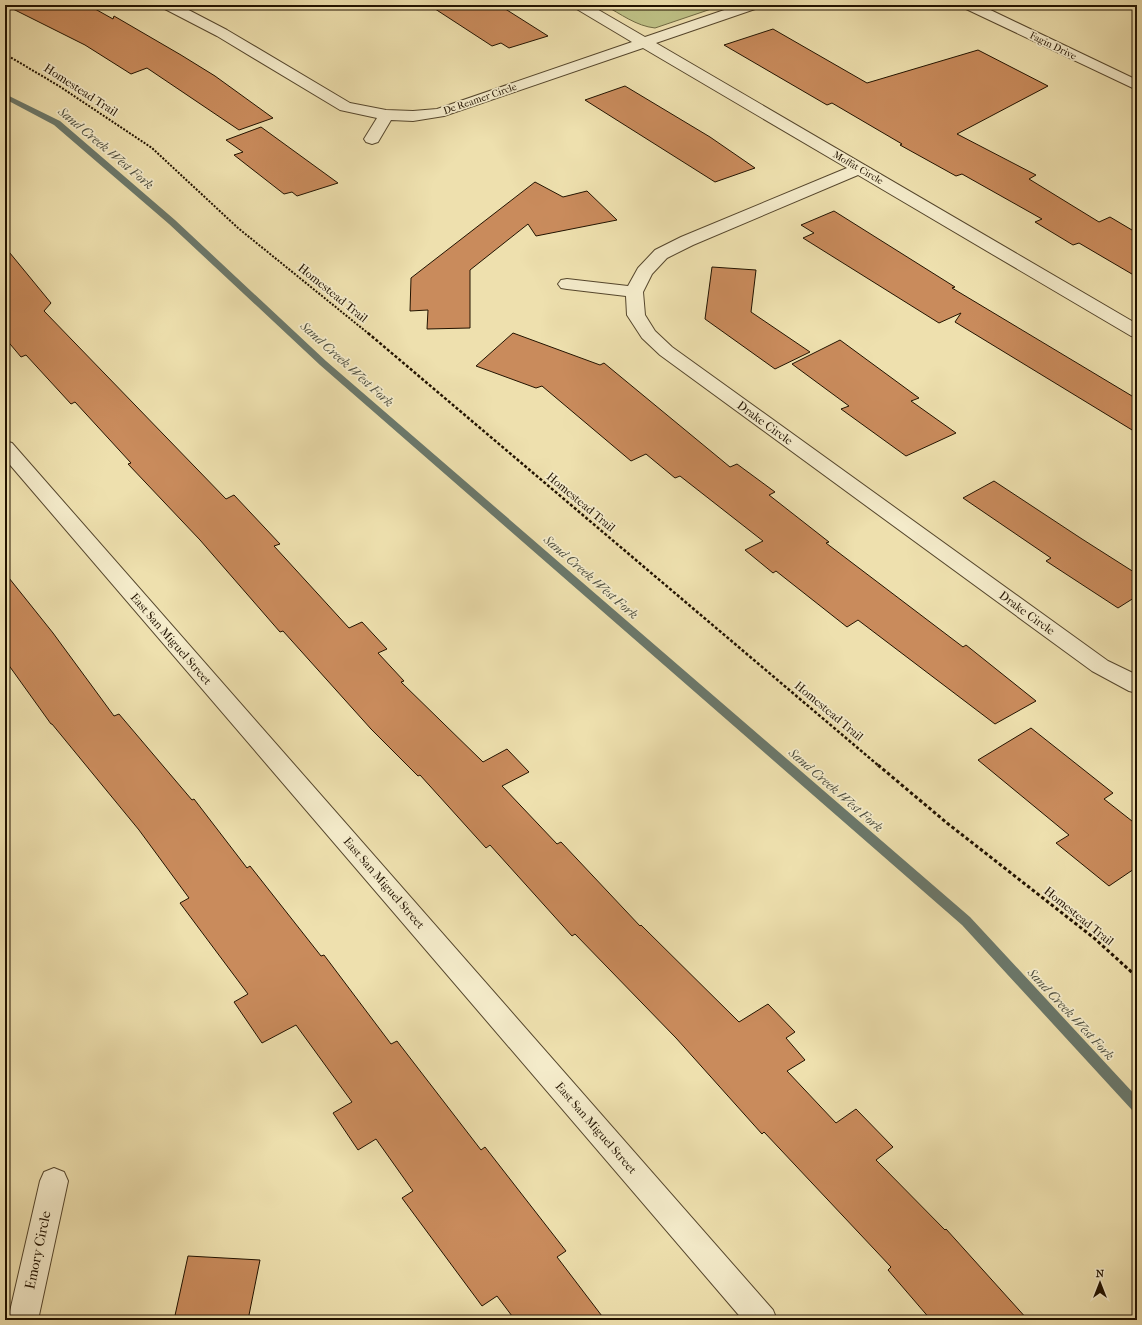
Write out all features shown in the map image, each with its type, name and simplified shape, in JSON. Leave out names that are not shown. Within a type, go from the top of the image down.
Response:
[{"type":"street","name":"De Reamer Circle","points":[[168,5],[222,33],[345,107],[386,115],[413,116],[439,113],[753,5]]},
{"type":"street","name":"Moffat Circle","points":[[580,5],[1137,332]]},
{"type":"street","name":"Fagin Drive","points":[[969,5],[1137,86]]},
{"type":"street","points":[[372,139],[386,115]]},
{"type":"street","points":[[568,284],[634,292],[644,272],[661,254],[695,238],[859,169]]},
{"type":"street","name":"Drake Circle","points":[[634,292],[636,315],[648,334],[666,351],[1100,666],[1137,685]]},
{"type":"street","name":"East San Miguel Street","points":[[5,447],[762,1320]]},
{"type":"street","name":"Emory Circle","points":[[23,1320],[54,1181]]},
{"type":"path","name":"Homestead Trail","points":[[5,54],[59,86],[152,148],[238,228],[368,333],[947,823],[1094,938],[1137,977]]},
{"type":"green space","points":[[604,5],[723,5],[655,28],[641,25]]},
{"type":"building","points":[[5,5],[88,5],[113,19],[114,16],[181,55],[215,76],[273,118],[239,130],[147,68],[131,74],[85,45]]},
{"type":"building","points":[[429,5],[499,5],[548,36],[509,48],[501,43],[492,46]]},
{"type":"building","points":[[773,29],[867,83],[978,50],[1048,86],[957,134],[1036,175],[1029,179],[1099,222],[1110,217],[1137,233],[1137,277],[1079,243],[1073,245],[1035,222],[1042,219],[962,174],[956,176],[900,145],[902,144],[832,103],[827,105],[724,45]]},
{"type":"building","points":[[625,86],[710,137],[755,168],[715,182],[585,100]]},
{"type":"building","points":[[261,127],[338,183],[297,196],[292,192],[284,194],[234,155],[243,152],[226,140]]},
{"type":"building","points":[[535,182],[563,197],[587,191],[617,220],[536,236],[528,224],[470,270],[470,328],[427,329],[428,310],[410,311],[411,278]]},
{"type":"building","points":[[834,211],[955,287],[952,288],[1137,399],[1137,433],[955,322],[961,313],[939,323],[803,238],[814,233],[801,225]]},
{"type":"building","points":[[5,247],[51,303],[44,311],[226,499],[234,495],[280,544],[274,546],[349,628],[362,622],[387,649],[378,653],[404,681],[401,682],[483,762],[507,749],[529,772],[502,786],[557,844],[561,842],[640,926],[641,925],[739,1022],[768,1004],[795,1032],[786,1038],[805,1060],[787,1071],[836,1123],[856,1109],[893,1147],[876,1160],[945,1230],[946,1229],[1028,1320],[931,1320],[888,1270],[891,1267],[764,1132],[762,1134],[676,1038],[575,934],[572,936],[490,845],[486,848],[420,775],[418,776],[371,729],[283,631],[280,632],[200,540],[128,464],[131,463],[75,402],[71,404],[26,355],[21,357],[5,338]]},
{"type":"building","points":[[712,267],[756,270],[751,312],[810,352],[775,369],[705,319]]},
{"type":"building","points":[[513,333],[600,365],[604,363],[730,467],[737,464],[775,492],[769,495],[829,542],[826,543],[963,647],[966,645],[1036,701],[995,724],[858,620],[847,627],[776,571],[773,573],[745,550],[763,541],[680,476],[675,478],[646,454],[631,461],[542,386],[536,388],[476,366]]},
{"type":"building","points":[[840,340],[919,398],[911,401],[956,433],[906,456],[841,409],[849,406],[792,364]]},
{"type":"building","points":[[994,481],[1137,574],[1137,596],[1118,608],[1046,561],[1051,558],[963,498]]},
{"type":"building","points":[[5,573],[53,633],[114,716],[119,714],[192,800],[194,799],[247,868],[250,866],[321,956],[324,955],[391,1044],[397,1041],[481,1150],[485,1147],[566,1251],[557,1257],[605,1320],[515,1320],[497,1296],[482,1306],[402,1198],[413,1191],[376,1139],[358,1150],[333,1113],[352,1102],[296,1025],[262,1043],[234,1002],[248,994],[180,903],[189,898],[139,830],[51,724],[5,660]]},
{"type":"building","points":[[1031,728],[1113,793],[1104,799],[1137,825],[1137,867],[1109,886],[1056,843],[1069,835],[978,760]]},
{"type":"building","points":[[188,1256],[260,1260],[248,1320],[174,1320]]},
{"type":"waterway","name":"Sand Creek West Fork","points":[[5,96],[57,123],[172,222],[323,363],[966,921],[1137,1106]]}]
